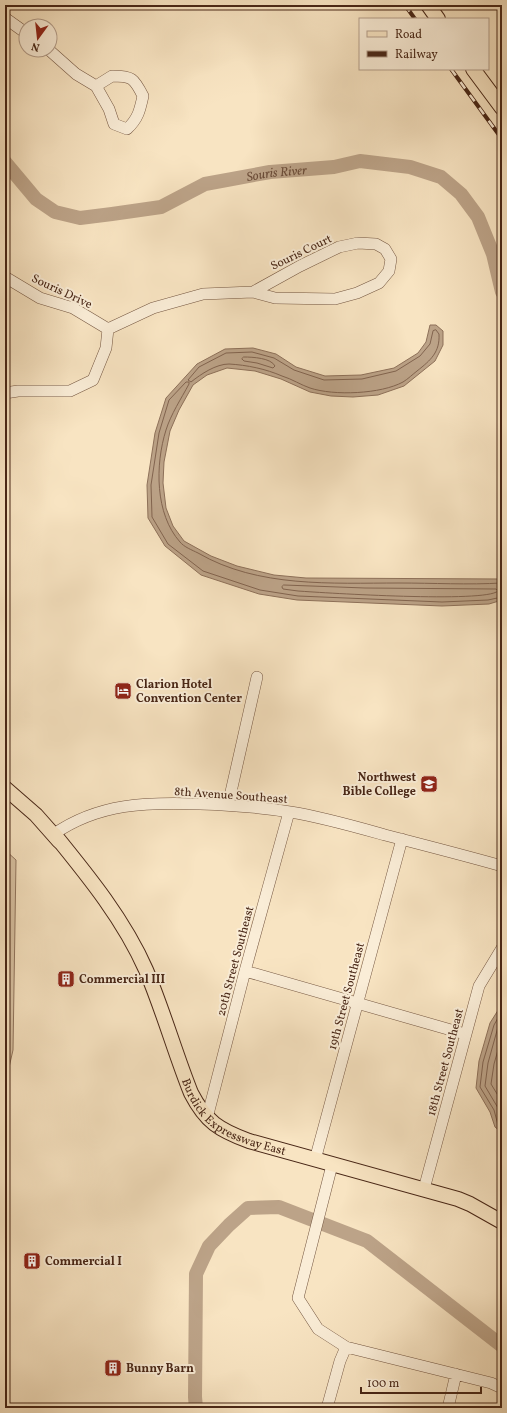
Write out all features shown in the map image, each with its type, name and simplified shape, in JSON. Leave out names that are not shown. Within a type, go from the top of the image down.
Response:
[{"type":"main road","points":[[428,5],[437,18]]},
{"type":"main road","points":[[475,70],[502,108]]},
{"type":"main road","name":"Burdick Expressway East","points":[[5,788],[54,834],[106,900],[124,929],[146,969],[191,1093],[207,1118],[219,1128],[243,1139],[332,1165],[424,1189],[470,1204],[502,1222]]},
{"type":"main road","name":"Burdick Expressway East","points":[[86,874],[99,891]]},
{"type":"street","points":[[5,18],[18,27]]},
{"type":"street","points":[[58,58],[76,74],[96,86],[110,109],[114,124],[127,129],[135,122],[143,96],[137,84],[126,76],[112,76],[96,86]]},
{"type":"street","name":"Souris Court","points":[[108,329],[153,308],[203,294],[253,292],[275,298],[335,299],[357,293],[379,283],[389,271],[391,259],[385,249],[376,244],[358,243],[339,247],[300,266],[253,292]]},
{"type":"street","name":"Souris Drive","points":[[5,277],[40,298],[73,308],[108,329]]},
{"type":"street","points":[[5,393],[18,391],[70,391],[93,380],[106,348],[108,329]]},
{"type":"street","points":[[228,805],[257,677]]},
{"type":"street","name":"8th Avenue Southeast","points":[[54,834],[68,825],[95,814],[119,807],[166,803],[228,805],[289,812],[337,822],[502,866]]},
{"type":"street","name":"20th Street Southeast","points":[[207,1118],[289,812]]},
{"type":"street","name":"19th Street Southeast","points":[[315,1160],[402,839]]},
{"type":"street","name":"18th Street Southeast","points":[[424,1189],[479,986],[502,948]]},
{"type":"street","points":[[245,972],[465,1034]]},
{"type":"street","points":[[332,1165],[298,1298],[318,1329],[346,1346],[491,1383],[502,1388]]},
{"type":"street","points":[[327,1408],[340,1361],[346,1346]]},
{"type":"street","points":[[448,1408],[456,1374]]},
{"type":"shaded area","points":[[5,850],[16,860],[13,1050],[5,1085]]},
{"type":"water","points":[[430,325],[436,325],[443,331],[443,345],[435,361],[404,386],[378,395],[353,397],[331,396],[310,392],[281,379],[255,371],[227,368],[207,375],[193,385],[179,410],[170,431],[164,462],[163,483],[166,508],[173,526],[184,541],[211,556],[237,566],[274,575],[306,578],[502,579],[502,600],[489,604],[442,606],[297,600],[259,594],[201,575],[165,546],[148,518],[147,485],[155,433],[166,398],[197,364],[225,349],[253,348],[276,354],[296,367],[325,376],[361,375],[394,368],[418,353],[426,342]]},
{"type":"water","points":[[502,1004],[502,1133],[495,1127],[490,1112],[476,1088],[479,1061],[490,1023]]},
{"type":"waterway","name":"Souris River","points":[[5,162],[36,199],[55,212],[80,218],[161,207],[205,184],[270,172],[334,167],[360,161],[410,167],[441,177],[461,194],[478,217],[493,254],[502,292]]},
{"type":"waterway","points":[[196,1408],[196,1274],[209,1246],[248,1208],[279,1207],[367,1241],[502,1346]]},
{"type":"railway","points":[[405,5],[414,18]]},
{"type":"railway","points":[[452,70],[502,139]]},
{"type":"place","name":"Clarion Hotel Convention Center","points":[[123,691]]},
{"type":"place","name":"Northwest Bible College","points":[[429,784]]},
{"type":"place","name":"Commercial III","points":[[66,979]]},
{"type":"place","name":"Commercial I","points":[[32,1261]]},
{"type":"place","name":"Bunny Barn","points":[[113,1368]]}]
